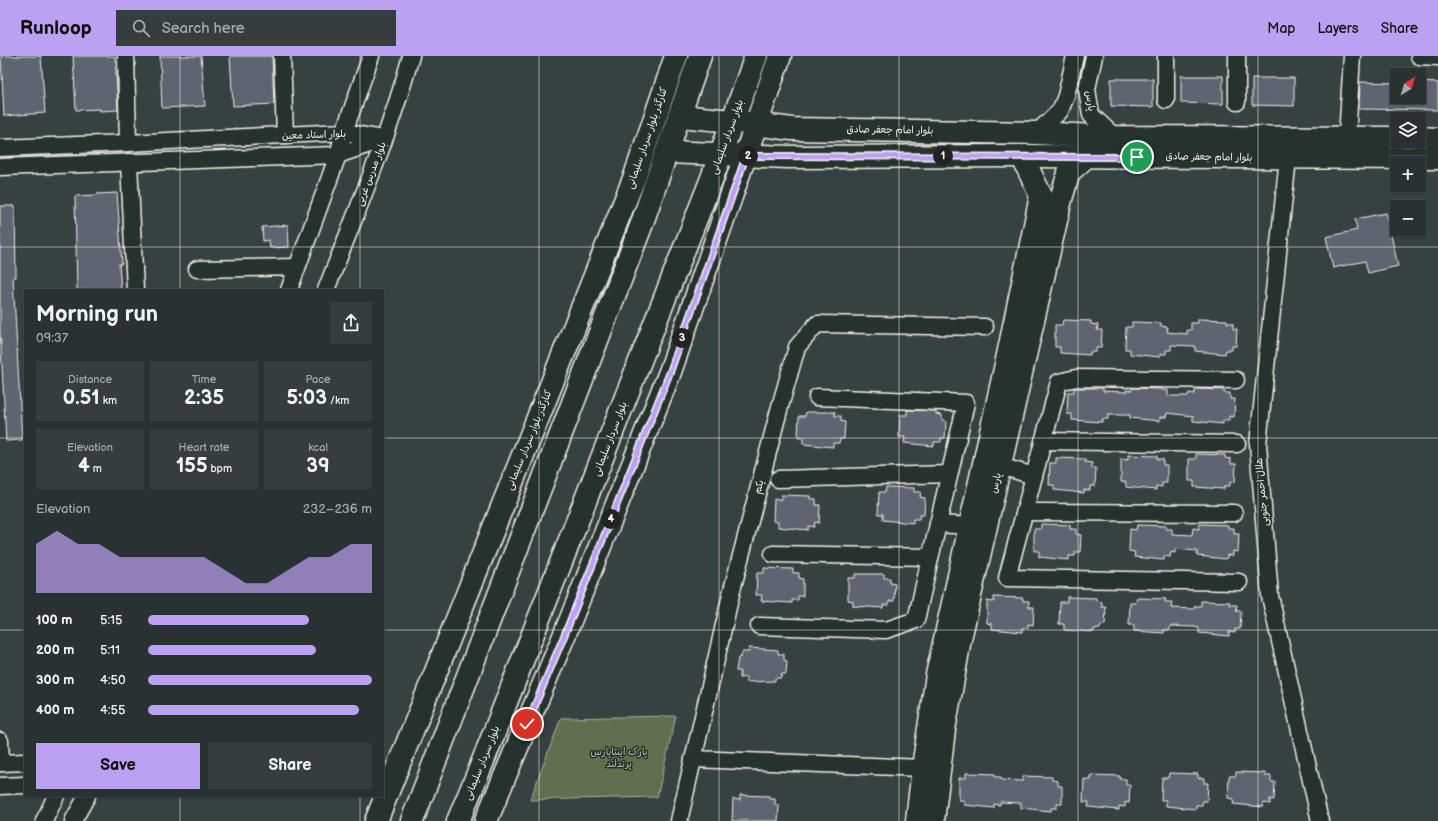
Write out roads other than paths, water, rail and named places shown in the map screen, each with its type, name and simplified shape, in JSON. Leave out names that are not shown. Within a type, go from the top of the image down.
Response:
[{"type":"street","points":[[126,56],[128,143]]},
{"type":"street","points":[[282,56],[285,135]]},
{"type":"street","points":[[289,289],[338,155],[344,132],[371,56]]},
{"type":"street","name":"بلوار مدرس غربی","points":[[326,289],[384,139],[411,56]]},
{"type":"street","name":"کنارگذر بلوار سردار سلیمانی","points":[[376,821],[635,176],[676,56]]},
{"type":"street","points":[[412,821],[641,226],[700,56]]},
{"type":"street","name":"بلوار سردار سلیمانی","points":[[458,821],[481,766],[721,153],[756,56]]},
{"type":"street","points":[[486,821],[564,636],[670,372],[780,56]]},
{"type":"street","name":"پارس","points":[[1036,133],[1060,111],[1066,96],[1076,56]]},
{"type":"street","name":"پارس","points":[[1094,56],[1087,89],[1091,115],[1115,137]]},
{"type":"street","points":[[1166,56],[1166,100]]},
{"type":"street","points":[[1237,56],[1237,102]]},
{"type":"street","points":[[1347,138],[1352,56]]},
{"type":"street","points":[[1419,56],[1438,57]]},
{"type":"street","name":"بلوار امام جعفر صادق","points":[[679,116],[792,129],[1036,133],[1115,137],[1390,138]]},
{"type":"street","points":[[789,157],[784,147],[785,136],[792,129]]},
{"type":"street","name":"بلوار استاد معین","points":[[0,148],[344,132],[384,139]]},
{"type":"street","points":[[1426,138],[1438,138]]},
{"type":"street","name":"بلوار استاد معین","points":[[0,167],[338,155],[384,139]]},
{"type":"street","name":"بلوار امام جعفر صادق","points":[[667,152],[721,153],[746,156],[789,157],[1087,156],[1438,158]]},
{"type":"street","points":[[1022,156],[1051,197]]},
{"type":"street","name":"پارس","points":[[933,821],[931,769],[936,675],[1007,360],[1051,197],[1069,172],[1087,156]]},
{"type":"street","name":"هلال احمر جنوبی","points":[[1288,158],[1258,444],[1270,596],[1320,821]]},
{"type":"street","points":[[129,162],[135,289]]},
{"type":"street","name":"پارس","points":[[917,821],[931,769],[944,730],[960,639],[1000,466],[1051,197]]},
{"type":"street","points":[[197,269],[297,267]]},
{"type":"street","name":"یکم","points":[[679,821],[732,590],[797,347],[817,324],[985,327]]},
{"type":"street","points":[[1236,380],[1076,378],[1059,382],[1007,578],[1239,582]]},
{"type":"street","points":[[759,626],[886,630],[916,620],[966,403],[816,396]]},
{"type":"street","points":[[1043,441],[1237,444]]},
{"type":"street","points":[[1000,466],[1034,476]]},
{"type":"street","points":[[778,478],[949,474]]},
{"type":"street","points":[[1024,512],[1234,513]]},
{"type":"street","points":[[938,524],[970,526]]},
{"type":"street","points":[[773,554],[930,557]]},
{"type":"street","points":[[481,766],[527,724]]},
{"type":"street","points":[[0,741],[1,763],[24,762]]},
{"type":"street","points":[[693,759],[931,769]]},
{"type":"street","points":[[0,786],[24,785]]},
{"type":"street","points":[[44,821],[56,797]]},
{"type":"street","points":[[73,821],[86,797]]},
{"type":"park label","name":"پارک اینتاپارس پرندلند","points":[[619,758]]}]
